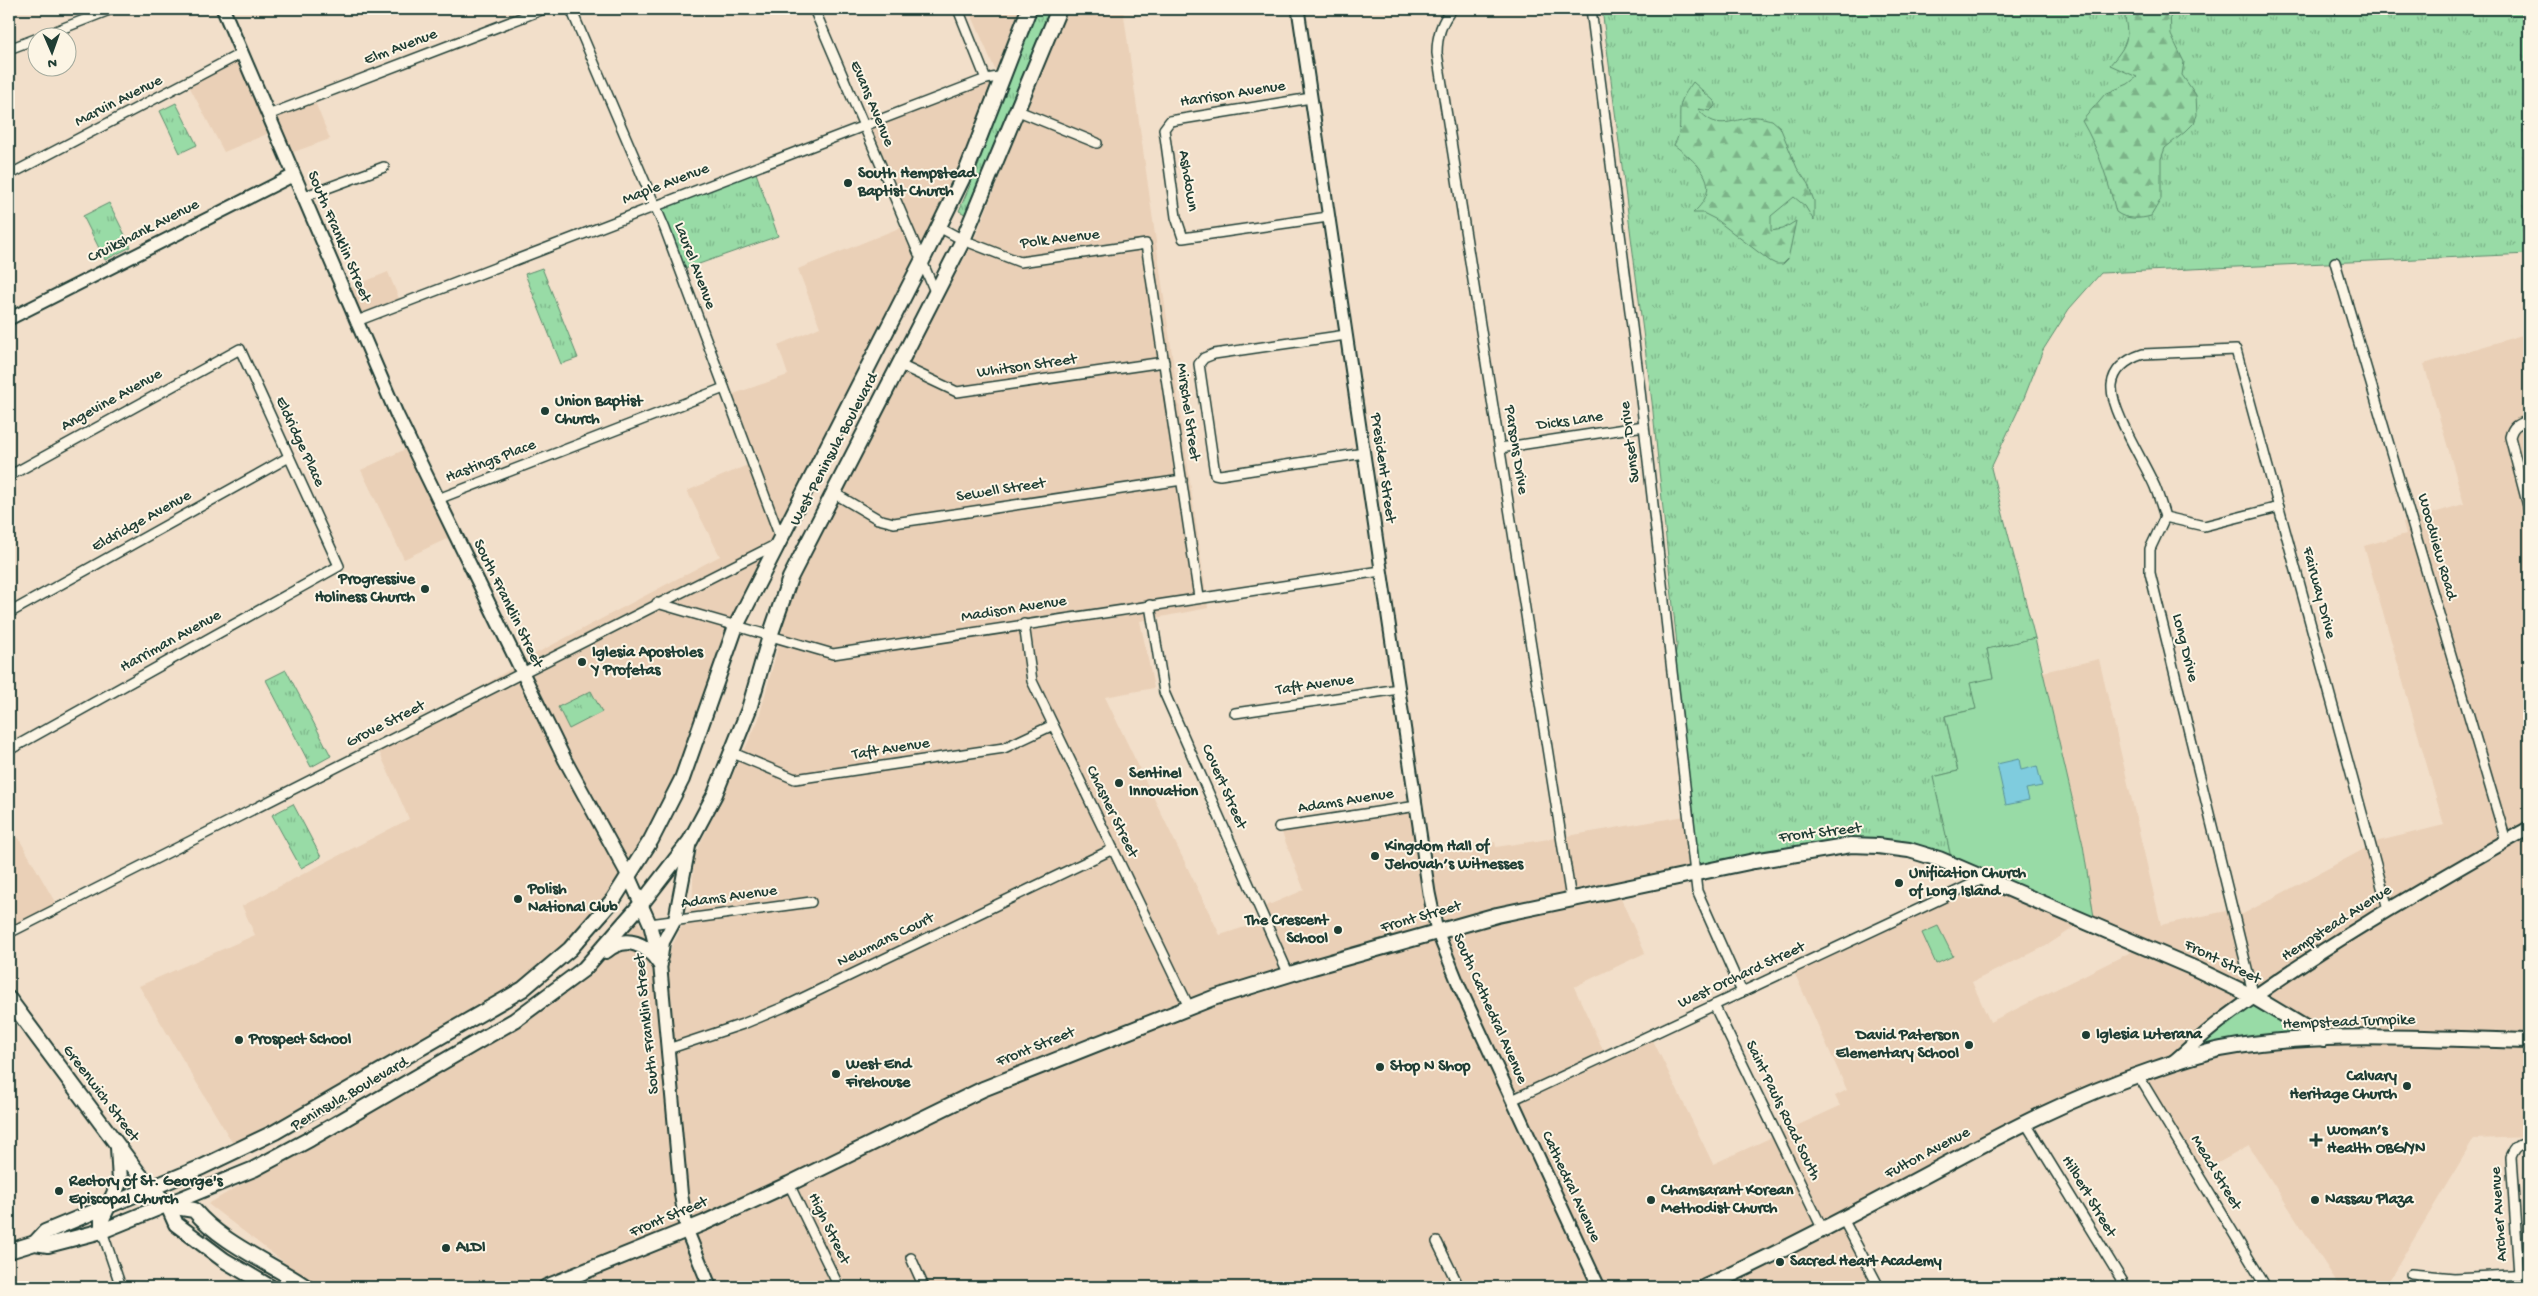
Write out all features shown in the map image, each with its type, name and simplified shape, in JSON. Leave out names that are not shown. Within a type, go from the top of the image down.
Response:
[{"type":"main road","name":"South Franklin Street","points":[[223,9],[397,415],[565,760],[642,903],[650,924],[660,964],[687,1230],[710,1287]]},
{"type":"main road","name":"West Peninsula Boulevard","points":[[629,877],[682,779],[736,626],[968,167],[1028,9]]},
{"type":"main road","name":"West Peninsula Boulevard","points":[[642,903],[690,842],[715,794],[734,753],[790,578],[832,492],[900,365],[963,240],[1059,9]]},
{"type":"main road","name":"Hempstead Avenue","points":[[2173,1062],[2223,1019],[2254,997],[2388,909],[2529,828]]},
{"type":"main road","points":[[660,964],[663,942],[675,920],[690,842]]},
{"type":"main road","name":"Front Street","points":[[546,1287],[687,1230],[789,1184],[983,1089],[1189,1008],[1289,974],[1437,931],[1571,899],[1697,873],[1844,846],[1878,846],[1909,850],[1939,859],[2196,969],[2254,997],[2324,1039]]},
{"type":"main road","name":"Peninsula Boulevard","points":[[35,1243],[45,1232],[151,1188],[275,1132],[523,989],[570,949],[595,922],[629,877]]},
{"type":"main road","name":"Peninsula Boulevard","points":[[9,1251],[35,1243],[48,1245],[102,1231],[168,1206],[254,1169],[310,1140],[515,1020],[584,969],[642,903]]},
{"type":"main road","points":[[584,969],[613,946],[630,942],[641,945],[660,964]]},
{"type":"main road","name":"Greenwich Street","points":[[9,999],[118,1147],[168,1206],[176,1224],[224,1260],[270,1287]]},
{"type":"main road","name":"Hempstead Turnpike","points":[[2173,1062],[2218,1050],[2247,1045],[2324,1039],[2414,1038],[2529,1041]]},
{"type":"main road","name":"Fulton Avenue","points":[[1705,1287],[1823,1230],[2068,1101],[2173,1062]]},
{"type":"main road","points":[[102,1231],[102,1219],[111,1204],[120,1181],[118,1147]]},
{"type":"main road","points":[[168,1206],[194,1210],[201,1218],[243,1249],[306,1287]]},
{"type":"street","points":[[64,28],[112,9]]},
{"type":"street","name":"Elm Avenue","points":[[268,115],[544,9]]},
{"type":"street","name":"Laurel Avenue","points":[[571,9],[654,206],[724,388],[779,541]]},
{"type":"street","name":"Evans Avenue","points":[[814,9],[936,294]]},
{"type":"street","points":[[958,9],[986,79]]},
{"type":"street","name":"President Street","points":[[1298,9],[1429,893],[1437,931]]},
{"type":"street","name":"Parsons Drive","points":[[1452,9],[1442,25],[1437,40],[1437,53],[1571,899]]},
{"type":"street","name":"Sunset Drive","points":[[1591,9],[1644,426],[1697,873],[1697,891],[1742,992]]},
{"type":"street","points":[[9,49],[28,42]]},
{"type":"street","name":"Marvin Avenue","points":[[9,175],[242,53]]},
{"type":"street","name":"Maple Avenue","points":[[357,321],[986,79],[1004,76]]},
{"type":"street","name":"Harrison Avenue","points":[[1164,129],[1170,121],[1178,118],[1311,98]]},
{"type":"street","points":[[1016,110],[1098,143]]},
{"type":"street","name":"Ashdown","points":[[1164,129],[1176,216],[1183,238],[1328,217]]},
{"type":"street","points":[[303,197],[384,167]]},
{"type":"street","name":"Cruikshank Avenue","points":[[9,319],[294,175]]},
{"type":"street","name":"Polk Avenue","points":[[939,227],[963,240],[1020,262],[1132,246]]},
{"type":"street","name":"Mirschel Street","points":[[1132,246],[1146,244],[1199,597]]},
{"type":"street","name":"Woodview Road","points":[[2335,262],[2506,841]]},
{"type":"street","points":[[1346,335],[1214,354],[1204,358],[1199,364],[1216,474],[1228,475],[1364,453]]},
{"type":"street","name":"Eldridge Place","points":[[230,354],[240,349],[335,557]]},
{"type":"street","name":"Fairway Drive","points":[[2165,517],[2155,487],[2116,406],[2112,386],[2118,370],[2133,357],[2168,353],[2236,350],[2388,909]]},
{"type":"street","name":"Angevine Avenue","points":[[9,476],[230,354]]},
{"type":"street","name":"Whitson Street","points":[[900,365],[957,392],[1164,362]]},
{"type":"street","name":"Hastings Place","points":[[438,499],[724,388]]},
{"type":"street","points":[[2529,420],[2516,424],[2512,428],[2510,437],[2529,510]]},
{"type":"street","name":"Dicks Lane","points":[[1500,448],[1644,426]]},
{"type":"street","name":"Eldridge Avenue","points":[[9,613],[289,456]]},
{"type":"street","name":"Sewell Street","points":[[832,492],[886,523],[894,523],[1182,480]]},
{"type":"street","points":[[2165,517],[2204,526],[2279,508]]},
{"type":"street","name":"Long Drive","points":[[2165,517],[2150,549],[2150,573],[2254,997]]},
{"type":"street","name":"Grove Street","points":[[9,933],[779,541]]},
{"type":"street","name":"Harriman Avenue","points":[[9,750],[339,566],[335,557]]},
{"type":"street","name":"Madison Avenue","points":[[657,603],[833,654],[1199,597],[1381,571]]},
{"type":"street","name":"Covert Street","points":[[1150,605],[1164,692],[1289,974]]},
{"type":"street","name":"Chasner Street","points":[[1024,624],[1032,681],[1189,1008]]},
{"type":"street","name":"Taft Avenue","points":[[1235,713],[1399,689]]},
{"type":"street","name":"Taft Avenue","points":[[734,753],[794,780],[1004,748],[1053,725]]},
{"type":"street","name":"Adams Avenue","points":[[1280,827],[1416,806]]},
{"type":"street","name":"Newmans Court","points":[[668,1049],[743,1024],[784,1007],[1113,849]]},
{"type":"street","name":"West Orchard Street","points":[[1512,1100],[1985,878]]},
{"type":"street","name":"Adams Avenue","points":[[650,924],[812,902]]},
{"type":"street","name":"South Cathedral Avenue","points":[[1437,931],[1460,988],[1512,1100]]},
{"type":"street","name":"Saint Pauls Road South","points":[[1714,1005],[1823,1230]]},
{"type":"street","name":"Mead Street","points":[[2138,1075],[2266,1287]]},
{"type":"street","name":"Cathedral Avenue","points":[[1512,1100],[1599,1287]]},
{"type":"street","name":"Hilbert Street","points":[[2025,1122],[2126,1287]]},
{"type":"street","name":"Archer Avenue","points":[[2519,1275],[2511,1156],[2521,1144],[2529,1143]]},
{"type":"street","name":"High Street","points":[[789,1184],[839,1287]]},
{"type":"street","points":[[1843,1218],[1878,1287]]},
{"type":"street","points":[[102,1231],[121,1287]]},
{"type":"street","points":[[1437,1242],[1459,1287]]},
{"type":"street","points":[[911,1258],[924,1287]]},
{"type":"street","points":[[2411,1274],[2454,1278],[2529,1274]]},
{"type":"shaded area","points":[[969,9],[1024,9],[1000,79],[965,167],[908,284],[774,544],[728,641],[669,800],[624,879],[591,923],[547,967],[522,986],[278,1127],[235,1147],[139,986],[255,935],[242,906],[409,819],[378,749],[537,653],[720,556],[687,491],[750,464],[725,397],[788,375],[778,345],[820,327],[798,269],[904,226],[863,130],[999,79]]},
{"type":"shaded area","points":[[1065,9],[1123,9],[1208,608],[1140,621],[1154,688],[1105,697],[1220,935],[1264,921],[1259,909],[1304,890],[1281,830],[1419,808],[1425,852],[1495,842],[1496,847],[1691,815],[1699,869],[1618,892],[1645,953],[1574,987],[1605,1054],[1649,1032],[1713,1164],[1840,1106],[1835,1096],[1847,1090],[1794,972],[1988,878],[2095,924],[2083,845],[2043,672],[2099,659],[2161,925],[2226,911],[2243,914],[2379,841],[2444,825],[2364,546],[2406,534],[2403,522],[2464,504],[2424,364],[2529,333],[2529,1137],[2474,1139],[2385,1287],[2340,1287],[2249,1146],[2196,1175],[2136,1074],[1842,1216],[1880,1287],[316,1287],[208,1204],[371,1108],[584,973],[637,920],[663,964],[692,906],[694,857],[758,721],[796,579],[976,236]],"holes":[[[2084,921],[2141,947],[1990,1022],[1972,982],[2046,946]]]},
{"type":"shaded area","points":[[240,56],[267,114],[313,97],[330,139],[285,155],[274,131],[224,152],[187,82]]},
{"type":"shaded area","points":[[388,272],[402,306],[357,324],[344,290]]},
{"type":"shaded area","points":[[410,447],[455,535],[404,559],[361,470]]},
{"type":"shaded area","points":[[18,837],[60,911],[9,937],[9,841]]},
{"type":"green space","points":[[1037,9],[1050,9],[965,214],[959,211],[979,164],[983,141]]},
{"type":"green space","points":[[1602,9],[2529,9],[2529,254],[2101,273],[2069,309],[2043,350],[2024,398],[1991,468],[2035,638],[1987,649],[1993,678],[1976,709],[1945,716],[1958,771],[1934,777],[1952,862],[1881,844],[1699,869],[1675,655],[1677,645],[1652,402]]},
{"type":"green space","points":[[2125,9],[2170,9],[2171,35],[2184,62],[2182,75],[2196,95],[2197,115],[2194,123],[2165,148],[2161,159],[2161,199],[2151,216],[2138,218],[2129,218],[2116,212],[2102,166],[2082,121],[2105,94],[2128,84],[2137,77],[2110,65],[2122,50],[2127,38]]},
{"type":"green space","points":[[1693,82],[1714,101],[1715,106],[1710,111],[1698,109],[1711,120],[1723,123],[1757,117],[1772,120],[1780,127],[1797,168],[1808,184],[1814,201],[1814,221],[1805,206],[1794,197],[1771,216],[1771,231],[1783,229],[1796,221],[1788,259],[1783,264],[1776,264],[1770,261],[1715,219],[1703,213],[1693,213],[1702,203],[1707,193],[1705,176],[1692,160],[1674,145],[1679,131],[1682,101]]},
{"type":"green space","points":[[176,103],[197,145],[180,153],[160,111]]},
{"type":"green space","points":[[755,170],[778,236],[682,270],[657,206]]},
{"type":"green space","points":[[109,203],[131,247],[105,260],[83,216]]},
{"type":"green space","points":[[542,268],[578,358],[561,364],[525,274]]},
{"type":"green space","points":[[2035,638],[2083,845],[2095,924],[1952,862],[1933,777],[1958,771],[1945,716],[1976,709],[1970,683],[1993,678],[1987,649]]},
{"type":"green space","points":[[286,670],[331,756],[311,767],[266,680]]},
{"type":"green space","points":[[591,691],[602,712],[569,729],[558,707]]},
{"type":"green space","points":[[293,804],[321,857],[301,868],[272,815]]},
{"type":"green space","points":[[1938,926],[1953,956],[1936,964],[1922,933]]},
{"type":"green space","points":[[2252,1004],[2301,1034],[2199,1049]]},
{"type":"water","points":[[2019,759],[2021,770],[2037,766],[2042,786],[2026,789],[2029,800],[2006,805],[1997,764]]},
{"type":"place","name":"South Hempstead Baptist Church","points":[[848,183]]},
{"type":"place","name":"Union Baptist Church","points":[[545,411]]},
{"type":"place","name":"Progressive Holiness Church","points":[[425,589]]},
{"type":"place","name":"Iglesia Apostoles Y Profetas","points":[[582,662]]},
{"type":"place","name":"Sentinel Innovation","points":[[1119,783]]},
{"type":"place","name":"Kingdom Hall of Jehovah’s Witnesses","points":[[1375,856]]},
{"type":"place","name":"Unification Church of Long Island","points":[[1899,883]]},
{"type":"place","name":"Polish National Club","points":[[518,899]]},
{"type":"place","name":"The Crescent School","points":[[1338,930]]},
{"type":"place","name":"Iglesia Luterana","points":[[2086,1035]]},
{"type":"place","name":"Prospect School","points":[[239,1040]]},
{"type":"place","name":"David Paterson Elementary School","points":[[1969,1045]]},
{"type":"place","name":"Stop N Shop","points":[[1380,1067]]},
{"type":"place","name":"West End Firehouse","points":[[836,1074]]},
{"type":"place","name":"Calvary Heritage Church","points":[[2407,1086]]},
{"type":"place","name":"Woman’s Health OBG/YN","points":[[2316,1140]]},
{"type":"place","name":"Rectory of St. George's Episcopal Church","points":[[59,1191]]},
{"type":"place","name":"Chamsarant Korean Methodist Church","points":[[1651,1200]]},
{"type":"place","name":"Nassau Plaza","points":[[2315,1200]]},
{"type":"place","name":"ALDI","points":[[446,1248]]},
{"type":"place","name":"Sacred Heart Academy","points":[[1780,1262]]}]
